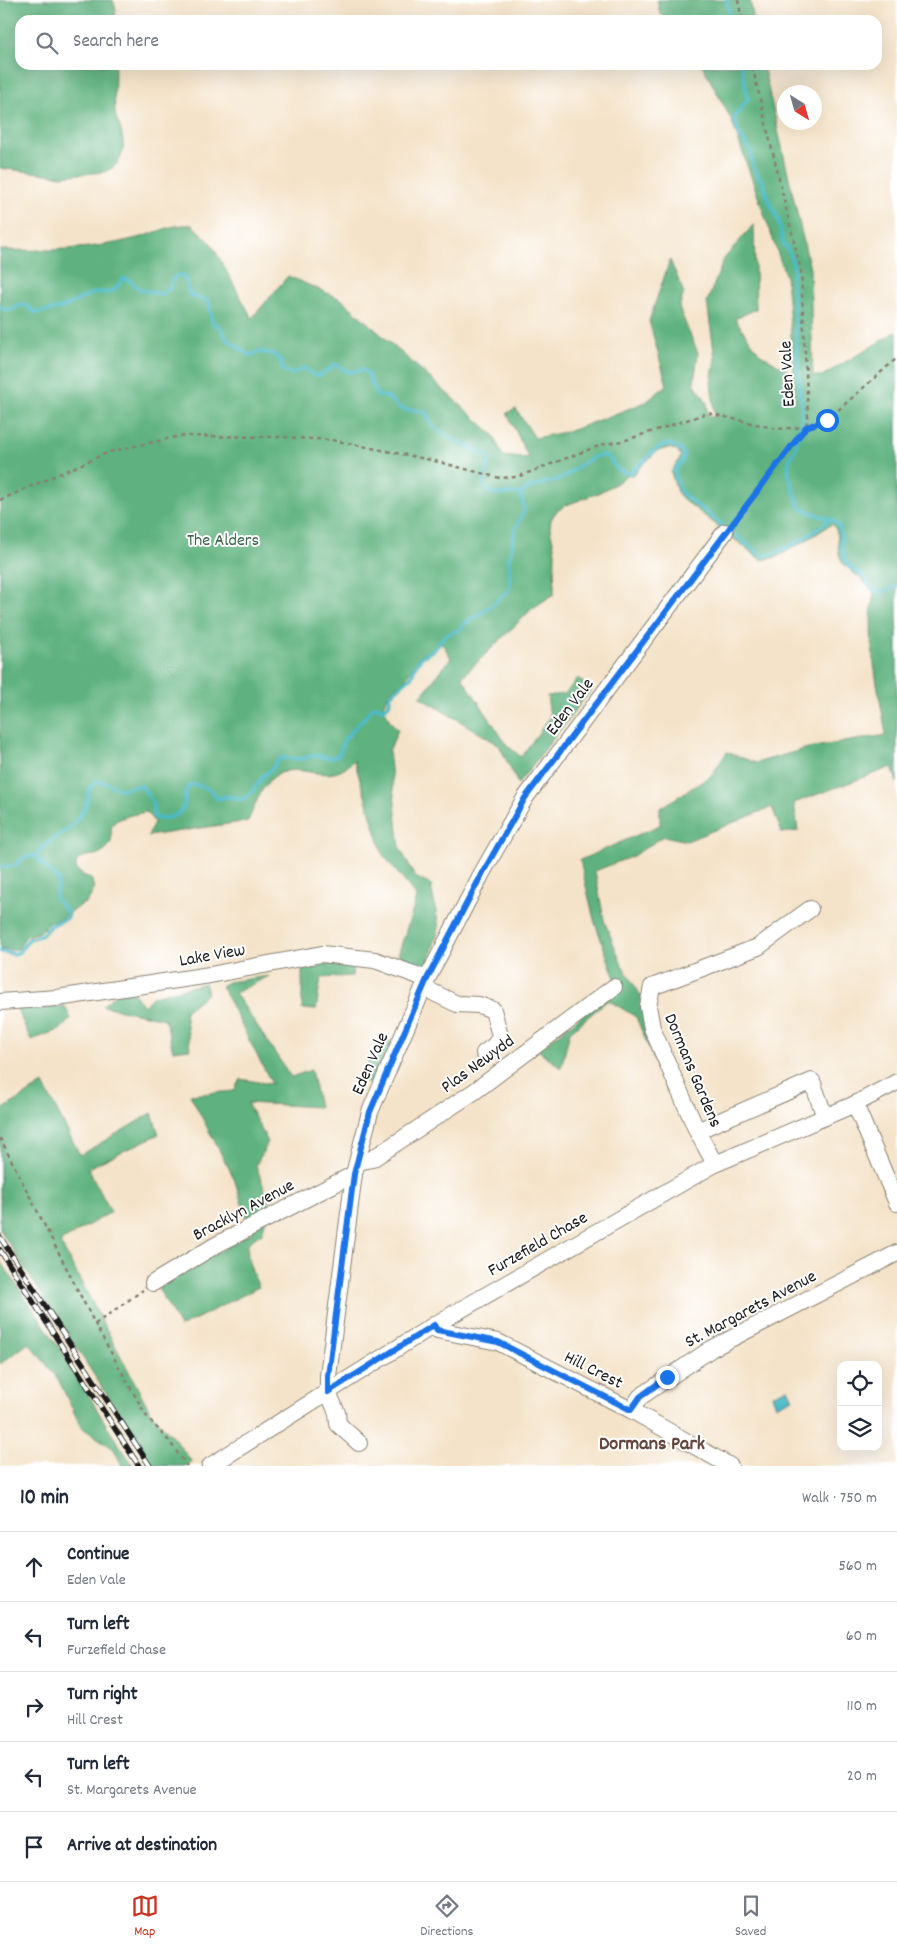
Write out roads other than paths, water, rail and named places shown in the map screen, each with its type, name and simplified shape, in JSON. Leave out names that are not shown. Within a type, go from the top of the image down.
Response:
[{"type":"street","name":"Eden Vale","points":[[328,1392],[328,1376],[356,1168],[370,1112],[425,984],[482,874],[525,798],[725,532]]},
{"type":"street","name":"Dormans Gardens","points":[[715,1164],[697,1131],[652,1028],[648,1006],[652,987],[758,946],[810,910]]},
{"type":"street","name":"Lake View","points":[[0,1002],[86,994],[210,975],[322,954],[374,960],[425,984],[457,1004],[479,1005],[493,1010],[500,1036],[495,1045],[484,1053]]},
{"type":"street","name":"Plas Newydd","points":[[356,1168],[475,1091],[614,988]]},
{"type":"street","points":[[697,1131],[812,1081],[825,1117]]},
{"type":"street","name":"Furzefield Chase","points":[[210,1466],[434,1325],[715,1164],[855,1104],[897,1082]]},
{"type":"street","points":[[855,1104],[897,1203]]},
{"type":"street","name":"Bracklyn Avenue","points":[[153,1283],[216,1245],[356,1168]]},
{"type":"street","name":"St. Margarets Avenue","points":[[631,1410],[640,1397],[711,1349],[897,1253]]},
{"type":"street","name":"Hill Crest","points":[[434,1325],[437,1330],[498,1342],[631,1410],[730,1466]]},
{"type":"street","points":[[328,1392],[337,1414],[338,1424],[359,1443]]},
{"type":"water","points":[[788,1388],[793,1398],[776,1406],[772,1395]]},
{"type":"waterway","points":[[727,0],[730,15]]},
{"type":"waterway","points":[[742,70],[748,99],[734,118],[739,134],[751,151],[753,167],[763,182],[769,202],[778,218],[783,243],[791,255],[794,271],[792,276],[802,418],[796,447],[789,461],[788,473],[799,505],[804,510],[835,521],[839,526],[845,560],[851,568],[863,576],[874,591],[884,592],[897,586]]},
{"type":"waterway","points":[[0,306],[3,309],[9,310],[25,305],[37,313],[62,308],[93,293],[111,292],[123,279],[130,281],[140,289],[161,294],[169,289],[175,277],[184,276],[191,296],[209,302],[213,324],[220,326],[227,339],[249,355],[261,352],[274,354],[281,361],[283,370],[291,374],[305,368],[313,375],[321,375],[336,364],[347,372],[363,370],[368,374],[377,396],[388,397],[401,409],[426,412],[432,424],[439,431],[489,457],[490,460],[483,483],[486,489],[495,494],[521,494]]},
{"type":"waterway","points":[[521,494],[535,486],[564,477],[590,459],[600,456],[609,458],[618,470],[630,473],[658,448],[670,444],[680,449],[684,455],[683,460],[674,471],[680,491],[724,526]]},
{"type":"waterway","points":[[37,856],[43,847],[75,823],[86,805],[89,790],[97,782],[101,781],[121,789],[142,786],[153,803],[153,815],[155,818],[163,818],[180,812],[190,785],[211,790],[219,799],[228,796],[244,799],[278,760],[283,758],[302,759],[315,755],[330,758],[337,756],[340,753],[344,740],[375,706],[384,709],[389,704],[390,695],[411,677],[422,657],[435,649],[446,635],[459,630],[464,624],[486,610],[508,591],[510,583],[509,559],[515,530],[524,511],[521,494]]},
{"type":"waterway","points":[[735,535],[763,556],[789,547],[831,519]]},
{"type":"waterway","points":[[0,867],[15,866],[28,856],[37,856]]},
{"type":"waterway","points":[[0,951],[14,954],[19,952],[29,939],[42,935],[50,926],[67,918],[69,914],[55,898],[59,880],[40,862],[37,856]]},
{"type":"railway","points":[[0,1237],[150,1466]]},
{"type":"railway","points":[[0,1250],[139,1466]]},
{"type":"district","name":"Dormans Park","points":[[652,1442]]},
{"type":"park label","name":"The Alders","points":[[223,539]]}]
